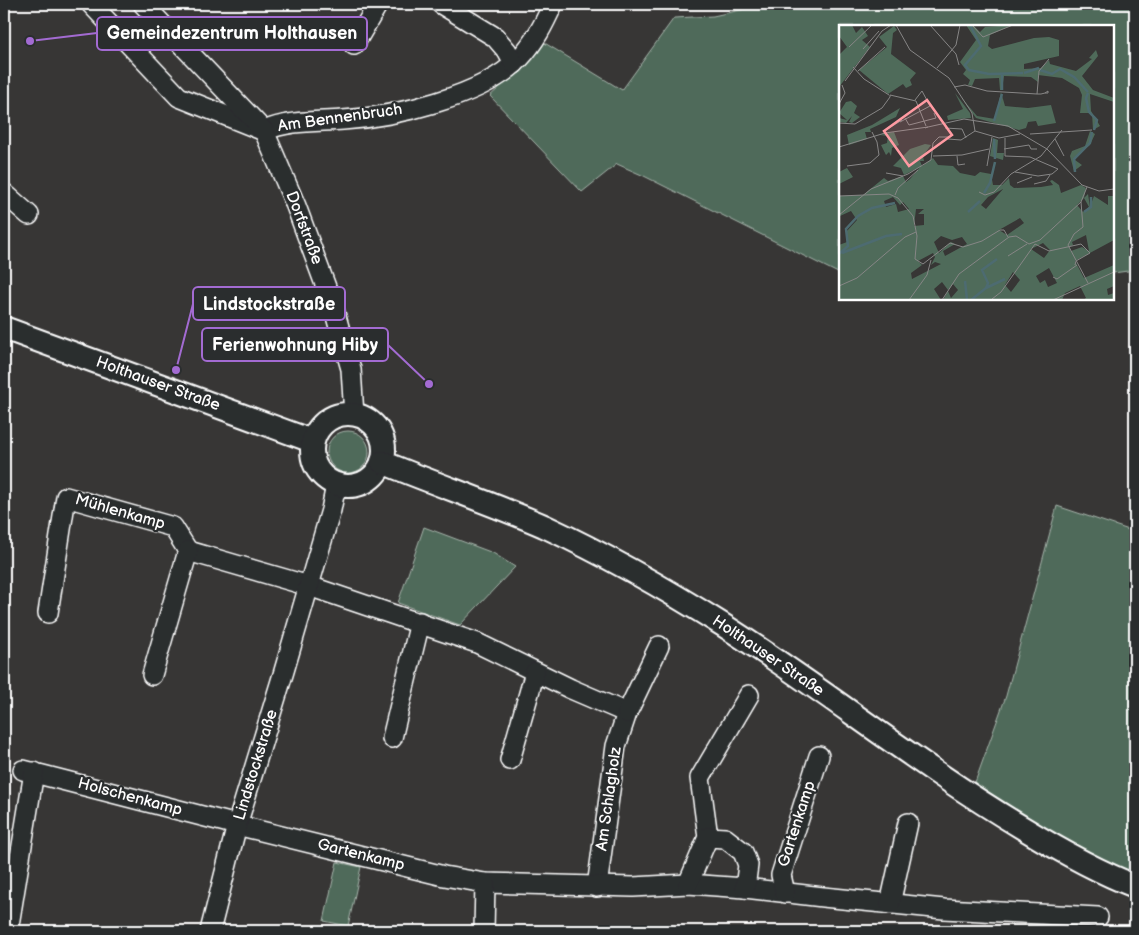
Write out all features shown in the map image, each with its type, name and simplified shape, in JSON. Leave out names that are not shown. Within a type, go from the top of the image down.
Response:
[{"type":"street","points":[[91,4],[179,97],[264,131]]},
{"type":"street","name":"Dorfstraße","points":[[143,4],[264,131],[296,206],[333,306],[351,369],[354,415]]},
{"type":"street","points":[[354,46],[378,4]]},
{"type":"street","points":[[441,4],[495,37],[514,64]]},
{"type":"street","name":"Am Bennenbruch","points":[[264,131],[284,124],[364,118],[408,109],[472,89],[496,77],[514,64],[532,44],[553,4]]},
{"type":"street","points":[[4,192],[29,215]]},
{"type":"street","name":"Holthauser Straße","points":[[4,328],[312,442]]},
{"type":"street","points":[[345,414],[354,415],[368,421],[379,432],[384,452],[382,462],[371,478],[364,483],[355,486],[336,485],[326,480],[318,472],[313,463],[312,442],[316,433],[328,420],[345,414]]},
{"type":"street","name":"Holthauser Straße","points":[[382,462],[534,522],[623,566],[676,596],[765,652],[967,794],[1047,842],[1135,886]]},
{"type":"street","name":"Lindstockstraße","points":[[210,931],[237,825],[309,586],[331,510],[336,485]]},
{"type":"street","name":"Mühlenkamp","points":[[48,613],[66,497],[173,527],[188,550]]},
{"type":"street","points":[[152,675],[188,550],[309,586],[420,622],[477,643],[535,672],[627,713]]},
{"type":"street","points":[[392,738],[420,622]]},
{"type":"street","name":"Am Schlagholz","points":[[597,887],[616,746],[627,713],[659,646]]},
{"type":"street","points":[[510,760],[535,672]]},
{"type":"street","points":[[688,884],[708,837],[700,778],[748,695]]},
{"type":"street","name":"Gartenkamp","points":[[785,893],[781,875],[819,756]]},
{"type":"street","name":"Holschenkamp","points":[[8,931],[28,771],[237,825]]},
{"type":"street","points":[[890,904],[908,823]]},
{"type":"street","name":"Gartenkamp","points":[[237,825],[444,876],[485,883],[633,888],[688,884],[745,888],[944,909],[1098,916]]},
{"type":"street","points":[[708,837],[725,838],[743,852],[748,865],[745,888]]},
{"type":"street","points":[[484,931],[485,883]]},
{"type":"green space","points":[[768,4],[1135,4],[1135,270],[1114,273],[1114,25],[839,25],[839,274],[617,164],[582,192],[490,96],[508,80],[543,42],[622,90],[674,18],[713,16]]},
{"type":"green space","points":[[348,431],[363,437],[369,452],[363,467],[348,473],[333,467],[327,452],[333,437]]},
{"type":"green space","points":[[1057,506],[1135,532],[1135,880],[973,788],[1006,696]]},
{"type":"green space","points":[[424,527],[493,553],[515,567],[460,625],[398,603]]},
{"type":"green space","points":[[337,862],[361,867],[348,926],[324,921]]},
{"type":"place","name":"Gemeindezentrum Holthausen","points":[[30,41]]},
{"type":"place","name":"Lindstockstraße","points":[[176,370]]},
{"type":"place","name":"Ferienwohnung Hiby","points":[[429,384]]}]
